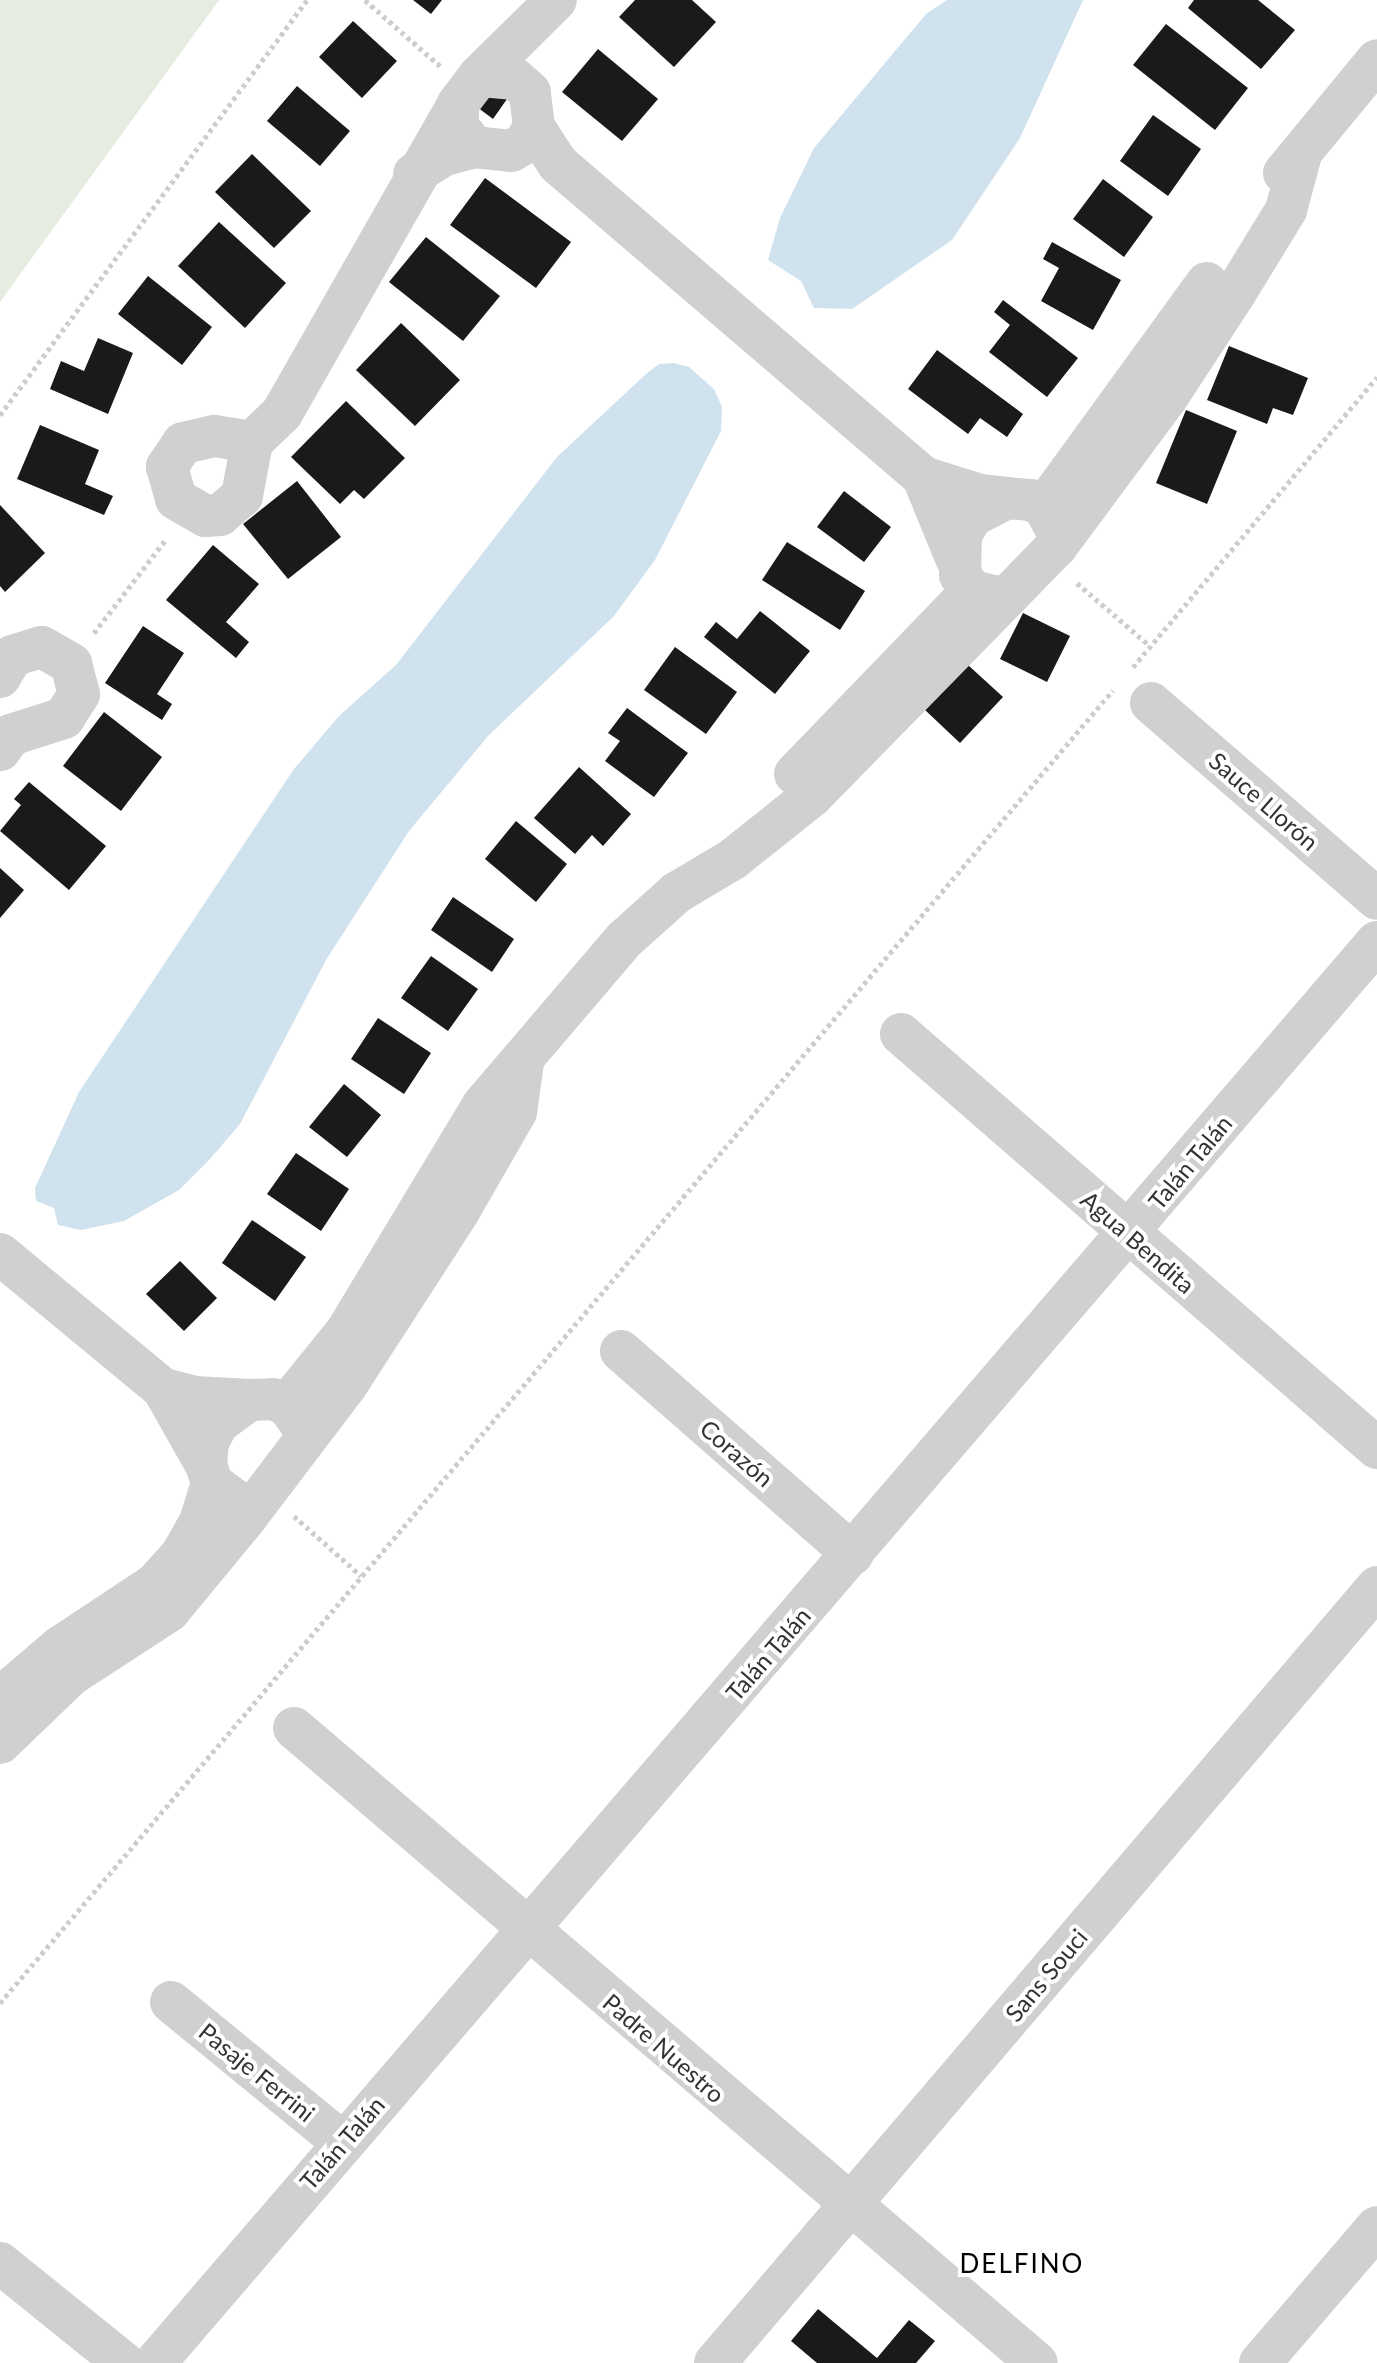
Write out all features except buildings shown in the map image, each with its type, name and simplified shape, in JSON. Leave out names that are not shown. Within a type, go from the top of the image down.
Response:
[{"type":"street","points":[[252,442],[197,436],[173,453],[169,484],[189,510],[205,516],[232,507],[242,496],[252,442],[282,413],[302,381],[414,174],[468,90],[545,12]]},
{"type":"street","points":[[512,129],[525,72],[545,12]]},
{"type":"street","points":[[978,582],[972,516],[1026,503],[1185,319],[1261,198],[1377,60]]},
{"type":"street","points":[[468,90],[515,79],[512,129]]},
{"type":"street","points":[[468,90],[458,126],[512,129],[558,164],[923,477],[978,582]]},
{"type":"street","points":[[414,174],[445,155],[512,129]]},
{"type":"street","points":[[0,1743],[71,1675],[169,1611],[264,1495],[280,1416],[346,1332],[483,1105],[523,1062],[625,939],[676,893],[733,859],[812,796],[978,582],[1051,551],[1166,399],[1234,295],[1286,210],[1301,154]]},
{"type":"street","points":[[923,477],[980,495],[1026,503],[1057,533],[1051,551]]},
{"type":"street","points":[[0,677],[12,656],[25,649],[42,647],[71,664],[79,694],[73,708],[48,725],[4,727]]},
{"type":"street","name":"Sauce Llorón","points":[[1133,685],[1377,899]]},
{"type":"street","name":"Talán Talán","points":[[155,2363],[1377,942]]},
{"type":"street","name":"Agua Bendita","points":[[901,1034],[1377,1448]]},
{"type":"street","points":[[0,1254],[163,1389],[209,1474],[226,1497],[264,1495]]},
{"type":"street","name":"Corazón","points":[[621,1351],[853,1554]]},
{"type":"street","points":[[163,1389],[280,1416]]},
{"type":"street","points":[[0,1698],[60,1647],[155,1584],[194,1533],[218,1423],[280,1416]]},
{"type":"street","name":"Sans Souci","points":[[715,2363],[1377,1587]]},
{"type":"street","name":"Padre Nuestro","points":[[294,1728],[848,2207],[1037,2363]]},
{"type":"street","name":"Pasaje Ferrini","points":[[171,2002],[342,2142]]},
{"type":"street","points":[[1260,2363],[1377,2227]]},
{"type":"street","points":[[0,2263],[124,2363]]},
{"type":"path","points":[[0,415],[307,0]]},
{"type":"path","points":[[365,0],[468,90]]},
{"type":"path","points":[[0,2003],[361,1576],[1133,685],[1150,646],[1377,377]]},
{"type":"path","points":[[71,664],[189,510]]},
{"type":"path","points":[[1051,551],[1150,646]]},
{"type":"path","points":[[264,1495],[361,1576]]},
{"type":"shaded area","points":[[0,0],[219,0],[0,302]]},
{"type":"water","points":[[947,0],[1083,0],[1020,138],[952,240],[852,309],[814,308],[801,281],[768,260],[780,218],[814,148],[926,14]]},
{"type":"water","points":[[674,363],[689,367],[714,389],[722,407],[721,431],[655,560],[614,616],[488,736],[409,831],[326,960],[240,1124],[210,1159],[179,1190],[124,1221],[81,1230],[58,1225],[54,1208],[36,1201],[35,1188],[79,1092],[294,769],[339,716],[396,665],[557,457],[646,374],[659,364]]},
{"type":"district","name":"DELFINO","points":[[1022,2264]]}]
